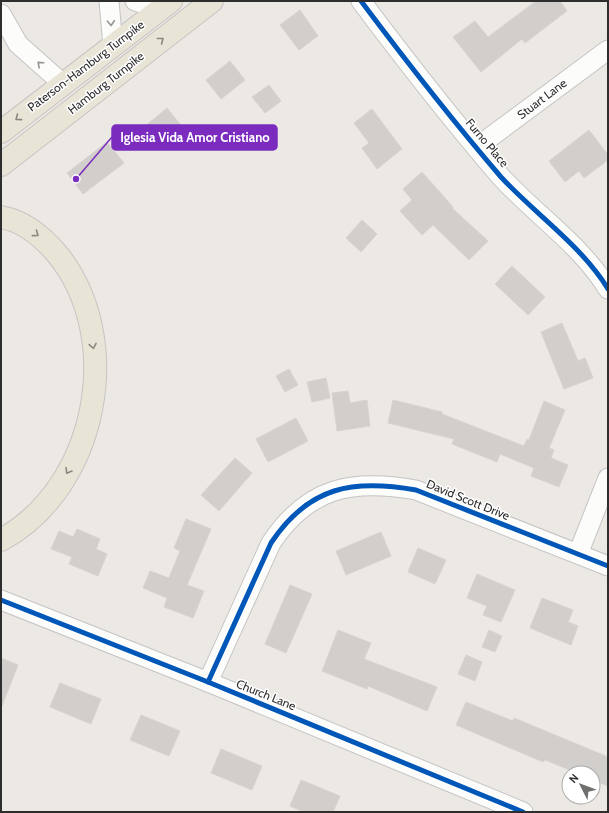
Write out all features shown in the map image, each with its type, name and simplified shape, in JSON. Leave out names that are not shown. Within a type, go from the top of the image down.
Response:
[{"type":"main road","name":"Hamburg Turnpike","points":[[1,165],[212,1]]},
{"type":"main road","name":"Paterson-Hamburg Turnpike","points":[[1,132],[166,5]]},
{"type":"main road","points":[[1,217],[25,226],[38,234],[49,244],[64,263],[83,302],[95,359],[94,385],[90,417],[74,462],[58,488],[42,508],[23,525],[1,540]]},
{"type":"street","points":[[109,1],[112,46]]},
{"type":"street","points":[[135,1],[166,5]]},
{"type":"street","name":"Furno Place","points":[[361,1],[405,59],[502,178],[584,258],[608,289]]},
{"type":"street","points":[[1,14],[18,44],[63,84]]},
{"type":"street","name":"Stuart Lane","points":[[477,147],[608,50]]},
{"type":"street","points":[[578,554],[608,478]]},
{"type":"street","name":"David Scott Drive","points":[[208,682],[271,543],[284,523],[315,499],[337,490],[362,485],[389,485],[416,490],[608,566]]},
{"type":"street","name":"Church Lane","points":[[1,600],[208,682],[523,812]]},
{"type":"building","points":[[536,1],[560,1],[567,11],[525,43],[522,39],[481,72],[453,37],[475,21],[488,37]]},
{"type":"building","points":[[300,10],[318,36],[299,50],[280,25]]},
{"type":"building","points":[[230,61],[245,80],[221,99],[206,80]]},
{"type":"building","points":[[269,85],[281,101],[265,113],[252,97]]},
{"type":"building","points":[[167,108],[183,128],[158,147],[143,128]]},
{"type":"building","points":[[372,109],[402,149],[377,169],[362,148],[369,143],[354,123]]},
{"type":"building","points":[[589,130],[608,155],[608,160],[584,178],[579,171],[565,182],[549,161]]},
{"type":"building","points":[[107,142],[124,163],[83,194],[67,173]]},
{"type":"building","points":[[422,172],[453,207],[452,208],[488,241],[469,260],[433,225],[422,235],[400,211],[412,200],[403,189]]},
{"type":"building","points":[[362,220],[377,234],[361,252],[346,238]]},
{"type":"building","points":[[512,266],[545,297],[528,315],[495,284]]},
{"type":"building","points":[[562,323],[578,361],[585,358],[593,378],[564,389],[541,332]]},
{"type":"building","points":[[289,369],[298,385],[285,392],[276,376]]},
{"type":"building","points":[[326,378],[330,398],[312,402],[307,382]]},
{"type":"building","points":[[348,391],[350,403],[367,400],[370,426],[337,431],[332,393]]},
{"type":"building","points":[[393,400],[442,412],[442,414],[524,446],[527,439],[529,440],[544,401],[565,410],[549,448],[554,450],[551,458],[568,465],[559,487],[531,476],[534,468],[500,454],[497,462],[452,444],[454,439],[388,423]]},
{"type":"building","points":[[296,418],[308,441],[268,462],[256,439]]},
{"type":"building","points":[[235,458],[252,473],[219,511],[201,495]]},
{"type":"building","points":[[186,519],[211,529],[187,585],[204,591],[193,618],[164,607],[167,598],[143,588],[150,571],[169,578],[180,551],[174,548]]},
{"type":"building","points":[[77,529],[100,539],[96,549],[107,554],[98,576],[69,564],[72,557],[51,549],[59,531],[73,537]]},
{"type":"building","points":[[381,532],[391,556],[346,575],[336,551]]},
{"type":"building","points":[[418,548],[446,560],[435,584],[408,572]]},
{"type":"building","points":[[477,574],[515,590],[501,622],[483,615],[487,606],[467,598]]},
{"type":"building","points":[[290,585],[312,594],[286,653],[265,644]]},
{"type":"building","points":[[542,598],[573,610],[568,622],[578,626],[571,645],[530,628]]},
{"type":"building","points":[[338,630],[371,643],[364,659],[437,687],[427,711],[368,686],[367,689],[322,671]]},
{"type":"building","points":[[489,630],[502,636],[495,652],[482,647]]},
{"type":"building","points":[[466,655],[482,662],[475,681],[458,674]]},
{"type":"building","points":[[1,658],[18,665],[2,706],[1,705]]},
{"type":"building","points":[[60,683],[101,699],[91,724],[50,707]]},
{"type":"building","points":[[466,702],[513,721],[514,718],[608,757],[608,786],[601,783],[601,765],[561,765],[561,766],[545,760],[543,762],[456,725]]},
{"type":"building","points":[[141,715],[180,731],[169,756],[130,740]]},
{"type":"building","points":[[221,749],[262,766],[252,790],[211,773]]},
{"type":"building","points":[[301,780],[340,796],[333,812],[304,812],[290,806]]},
{"type":"cycle path","points":[[361,1],[395,46],[501,177],[514,191],[572,244],[597,273],[608,289]]},
{"type":"cycle path","points":[[208,682],[271,543],[286,524],[301,509],[317,498],[334,491],[352,487],[372,486],[416,490],[608,566]]},
{"type":"cycle path","points":[[1,600],[208,682],[523,812]]},
{"type":"place","name":"Iglesia Vida Amor Cristiano","points":[[76,179]]}]
